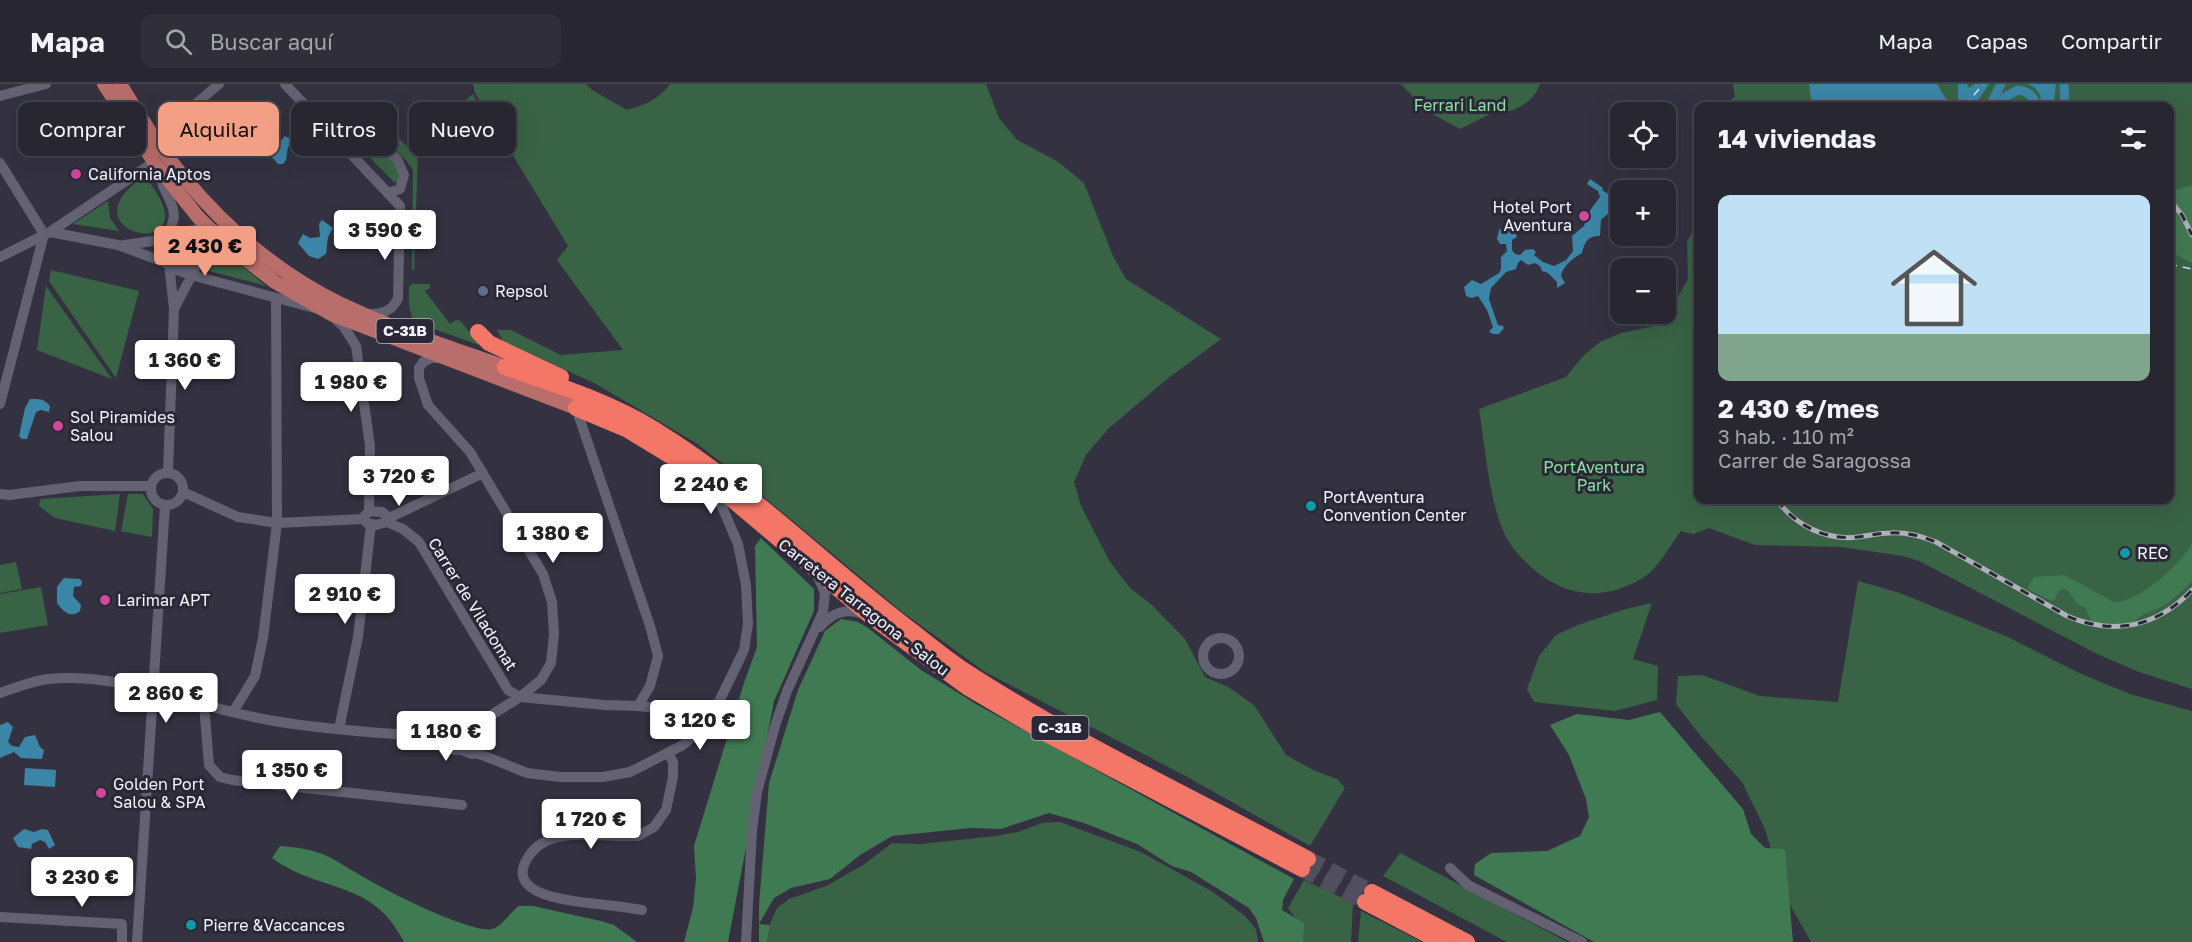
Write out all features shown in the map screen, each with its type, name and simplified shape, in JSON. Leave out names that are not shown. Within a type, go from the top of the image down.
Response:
[{"type":"highway","points":[[478,332],[489,343],[628,409],[653,429]]},
{"type":"highway","name":"Carretera Tarragona - Salou","points":[[505,367],[584,396],[626,414],[653,429],[736,487],[876,604],[961,668],[1057,726],[1305,864],[1050,736],[957,680],[869,615],[713,485],[662,450],[626,429],[576,408]]},
{"type":"highway","points":[[1441,942],[1369,897],[1467,942]]},
{"type":"main road","name":"Carretera Tarragona - Salou","points":[[105,84],[157,165],[208,227],[256,268],[326,312],[576,408]]},
{"type":"main road","name":"Carretera Tarragona - Salou","points":[[120,84],[154,139],[199,196],[255,250],[308,286],[364,314],[505,367]]},
{"type":"street","points":[[0,96],[46,84]]},
{"type":"street","points":[[154,139],[219,84]]},
{"type":"street","points":[[285,84],[302,102]]},
{"type":"street","points":[[353,156],[400,206],[398,298],[395,304],[381,314],[364,314]]},
{"type":"street","points":[[388,193],[400,189],[404,175],[394,156]]},
{"type":"street","points":[[0,163],[47,233],[118,245],[191,275],[326,312],[344,327],[356,346],[370,446],[368,518],[358,638],[339,729]]},
{"type":"street","points":[[0,257],[47,233],[157,165],[159,180],[174,216],[172,237],[165,255],[173,267],[174,309],[168,472]]},
{"type":"street","points":[[174,309],[200,259],[208,227],[199,196]]},
{"type":"street","points":[[172,237],[208,227],[225,231],[255,250]]},
{"type":"street","points":[[0,404],[47,233]]},
{"type":"street","points":[[118,245],[192,234],[202,249],[200,259],[189,270],[173,267]]},
{"type":"street","points":[[233,712],[255,676],[263,638],[277,523],[276,298]]},
{"type":"street","points":[[443,358],[431,358],[418,368],[428,405],[470,452],[543,574],[552,602],[554,634],[551,663],[541,680],[456,741]]},
{"type":"street","points":[[576,408],[658,656],[650,686],[638,706]]},
{"type":"street","points":[[168,472],[180,479],[183,492],[177,502],[165,505],[153,496],[151,486],[159,475],[168,472]]},
{"type":"street","points":[[183,492],[238,517],[277,523],[368,518],[388,520],[483,473]]},
{"type":"street","points":[[0,693],[47,679],[112,681],[233,712],[339,729],[456,741],[472,754],[477,753],[527,773],[582,778],[630,772],[669,753],[696,735],[713,714],[744,650],[748,624],[746,585],[734,533],[713,485]]},
{"type":"street","points":[[0,494],[9,495],[80,486],[151,486]]},
{"type":"street","points":[[137,942],[165,505]]},
{"type":"street","points":[[734,533],[734,524],[737,519],[750,516]]},
{"type":"street","name":"Carrer de Viladomat","points":[[388,520],[419,542],[508,690],[520,697]]},
{"type":"street","points":[[746,942],[752,831],[757,792],[787,691],[825,603],[825,593],[813,569]]},
{"type":"street","points":[[808,645],[825,621],[837,612],[852,611],[869,615]]},
{"type":"street","points":[[520,697],[713,714]]},
{"type":"street","points":[[204,705],[209,765],[220,777],[462,805]]},
{"type":"street","points":[[642,910],[563,900],[549,896],[529,885],[523,879],[522,871],[536,848],[549,839],[566,835],[622,838],[648,832],[661,818],[670,795],[674,762],[669,753]]},
{"type":"street","points":[[1450,868],[1468,885],[1582,942]]},
{"type":"street","points":[[0,917],[138,925]]},
{"type":"street","points":[[122,924],[122,942]]},
{"type":"green space","points":[[473,84],[586,84],[592,90],[627,110],[651,101],[670,84],[986,84],[999,118],[1017,140],[1057,161],[1084,183],[1113,256],[1126,279],[1221,339],[1167,379],[1108,429],[1086,455],[1074,482],[1081,506],[1110,562],[1130,588],[1152,605],[1185,639],[1205,677],[1228,687],[1254,705],[1286,755],[1313,770],[1337,779],[1345,788],[1310,846],[1182,774],[985,672],[901,611],[696,443],[596,384],[503,341],[497,330],[511,330],[561,355],[623,350],[557,260],[568,246],[513,156],[516,156],[516,102],[480,102]]},
{"type":"green space","name":"Ferrari Land","points":[[1401,84],[1540,84],[1534,96],[1520,106],[1502,114],[1498,110],[1460,129],[1427,111]]},
{"type":"green space","name":"PortAventura Park","points":[[1733,84],[2192,84],[2192,689],[2139,672],[2095,653],[1919,561],[1903,556],[1841,547],[1755,545],[1709,528],[1693,534],[1681,531],[1647,575],[1617,590],[1587,593],[1558,585],[1544,577],[1526,563],[1513,548],[1505,535],[1495,506],[1479,409],[1566,377],[1583,356],[1600,342],[1621,333],[1657,324],[1676,324],[1676,300],[1688,279],[1687,242],[1694,228],[1694,504],[2174,504],[2174,102],[1727,102],[1735,97]]},
{"type":"green space","points":[[473,94],[477,102],[464,102]]},
{"type":"green space","points":[[397,137],[409,148],[409,156],[418,156],[414,270],[412,270],[413,170],[397,151]]},
{"type":"green space","points":[[368,156],[386,156],[393,162],[399,176],[398,182],[394,182]]},
{"type":"green space","points":[[145,176],[159,196],[164,209],[163,224],[155,232],[143,233],[130,230],[120,221],[117,209],[124,194]]},
{"type":"green space","points":[[2192,185],[2192,263],[2174,254],[2174,190]]},
{"type":"green space","points":[[108,201],[110,218],[119,231],[73,224]]},
{"type":"green space","points":[[184,238],[194,242],[198,252],[194,262],[184,266],[174,262],[170,252],[174,242]]},
{"type":"green space","points":[[215,244],[266,286],[206,270]]},
{"type":"green space","points":[[51,270],[139,291],[116,378],[49,281]]},
{"type":"green space","points":[[412,284],[430,284],[430,288],[425,291],[450,324],[456,320],[461,321],[479,345],[437,330],[424,328],[413,321],[409,306],[409,287]]},
{"type":"green space","points":[[46,286],[112,379],[37,350]]},
{"type":"green space","points":[[120,494],[115,531],[55,518],[39,506],[40,499]]},
{"type":"green space","points":[[128,494],[143,494],[153,509],[152,537],[121,531]]},
{"type":"green space","points":[[761,538],[814,589],[814,611],[774,701],[728,942],[684,942],[693,908],[696,879],[694,846],[757,647],[755,546]]},
{"type":"green space","points":[[2192,543],[2192,581],[2167,603],[2134,622],[2120,625],[2091,621],[2085,607],[2078,605],[2071,594],[2064,589],[2058,591],[2055,600],[2052,601],[2029,590],[2028,587],[2034,577],[2064,575],[2114,602],[2124,601],[2158,581],[2179,561]]},
{"type":"green space","points":[[16,562],[22,589],[0,593],[0,565]]},
{"type":"green space","points":[[1858,581],[1900,593],[2008,637],[2079,673],[2130,694],[2192,711],[2192,942],[1811,942],[1784,894],[1765,829],[1742,782],[1699,734],[1676,704],[1678,676],[1702,675],[1760,696],[1838,702]]},
{"type":"green space","points":[[41,587],[48,625],[0,633],[0,594]]},
{"type":"green space","points":[[1652,603],[1633,659],[1658,666],[1657,700],[1615,711],[1534,702],[1527,689],[1539,656],[1556,635],[1626,609]]},
{"type":"green space","points":[[841,619],[858,622],[868,628],[921,670],[976,704],[1294,879],[1283,900],[1282,910],[1304,923],[1303,942],[1264,942],[1256,918],[1249,908],[1191,872],[1172,866],[1137,844],[1084,823],[1049,813],[1001,829],[971,828],[892,836],[860,855],[830,879],[791,888],[774,898],[759,924],[769,783],[798,690],[825,631]]},
{"type":"green space","points":[[1660,712],[1743,809],[1751,834],[1765,848],[1785,849],[1793,942],[1594,942],[1474,875],[1475,864],[1491,853],[1547,851],[1580,836],[1589,817],[1586,799],[1569,755],[1550,725],[1577,714],[1629,720]]},
{"type":"green space","points":[[1060,822],[1141,852],[1213,892],[1245,916],[1256,929],[1258,942],[767,942],[771,921],[777,908],[789,899],[826,886],[863,865],[892,843],[921,844],[996,836],[1018,832],[1042,823]]},
{"type":"green space","points":[[280,846],[325,855],[379,886],[430,911],[467,925],[492,929],[519,906],[533,906],[614,925],[637,942],[404,942],[391,921],[377,907],[361,897],[290,869],[272,858]]},
{"type":"green space","points":[[1400,853],[1567,942],[1507,942],[1383,876]]},
{"type":"green space","points":[[1304,880],[1353,903],[1351,942],[1295,942],[1302,927],[1288,908]]},
{"type":"green space","points":[[1361,911],[1422,942],[1358,942]]},
{"type":"green space","points":[[759,924],[770,925],[767,942],[759,942]]},
{"type":"water","points":[[1809,84],[1937,84],[1946,99],[1952,102],[1811,102]]},
{"type":"water","points":[[1958,84],[1967,84],[1969,88],[1975,84],[1989,84],[1977,102],[1955,102],[1958,100]]},
{"type":"water","points":[[2027,84],[2056,84],[2055,102],[2042,102],[2037,90]]},
{"type":"water","points":[[285,136],[291,139],[283,164],[278,164],[271,156],[279,156],[279,143]]},
{"type":"water","points":[[1590,179],[1610,195],[1610,212],[1601,220],[1600,236],[1589,238],[1582,253],[1566,266],[1561,276],[1565,283],[1557,288],[1557,282],[1535,263],[1528,265],[1521,260],[1516,269],[1506,272],[1491,288],[1489,299],[1498,325],[1504,328],[1499,334],[1489,332],[1493,327],[1487,310],[1478,296],[1471,298],[1466,296],[1464,287],[1472,280],[1481,284],[1499,273],[1501,257],[1507,251],[1506,244],[1500,244],[1497,239],[1499,230],[1508,227],[1515,231],[1517,237],[1512,240],[1512,250],[1515,254],[1520,255],[1525,250],[1533,249],[1536,252],[1534,255],[1554,266],[1566,260],[1573,251],[1572,236],[1584,226],[1591,209],[1600,197],[1598,191],[1587,184]]},
{"type":"water","points":[[322,220],[333,228],[328,237],[326,254],[318,259],[309,256],[298,243],[303,234],[310,238],[320,237],[319,224]]},
{"type":"water","points":[[30,399],[45,402],[50,406],[49,412],[41,410],[36,412],[27,439],[22,439],[19,436],[25,408]]},
{"type":"water","points":[[64,578],[80,579],[82,582],[81,586],[74,587],[73,596],[81,605],[80,611],[73,614],[67,613],[57,603],[57,587]]},
{"type":"water","points":[[8,722],[13,727],[8,742],[12,746],[19,747],[25,737],[35,735],[40,747],[44,750],[42,759],[21,758],[14,752],[0,758],[0,725]]},
{"type":"water","points":[[25,768],[56,770],[55,787],[24,785]]},
{"type":"water","points":[[24,829],[34,832],[42,829],[48,830],[55,845],[49,849],[45,842],[40,840],[32,844],[31,849],[18,847],[13,838]]},
{"type":"waterway","points":[[1992,102],[2001,84]]},
{"type":"waterway","points":[[2064,84],[2065,102]]},
{"type":"waterway","points":[[2002,102],[2005,97],[2018,90],[2030,95],[2035,102]]},
{"type":"ferry route","points":[[1968,102],[1983,84]]},
{"type":"ferry route","points":[[2174,265],[2192,269]]},
{"type":"tunnel","points":[[1308,859],[1372,892]]},
{"type":"tunnel","points":[[1302,869],[1365,902]]},
{"type":"railway","points":[[2174,205],[2192,235]]},
{"type":"railway","points":[[1780,504],[1802,524],[1823,534],[1846,538],[1902,533],[1936,542],[2067,616],[2101,626],[2118,626],[2149,620],[2179,603],[2192,590]]},
{"type":"place","name":"California Aptos","points":[[76,174]]},
{"type":"place","name":"Hotel Port Aventura","points":[[1584,216]]},
{"type":"place","name":"Repsol","points":[[483,291]]},
{"type":"place","name":"Sol Piramides Salou","points":[[58,426]]},
{"type":"place","name":"PortAventura Convention Center","points":[[1311,506]]},
{"type":"place","name":"REC","points":[[2125,553]]},
{"type":"place","name":"Larimar APT","points":[[105,600]]},
{"type":"place","name":"Golden Port Salou & SPA","points":[[101,793]]},
{"type":"place","name":"Pierre &Vaccances","points":[[191,925]]}]
